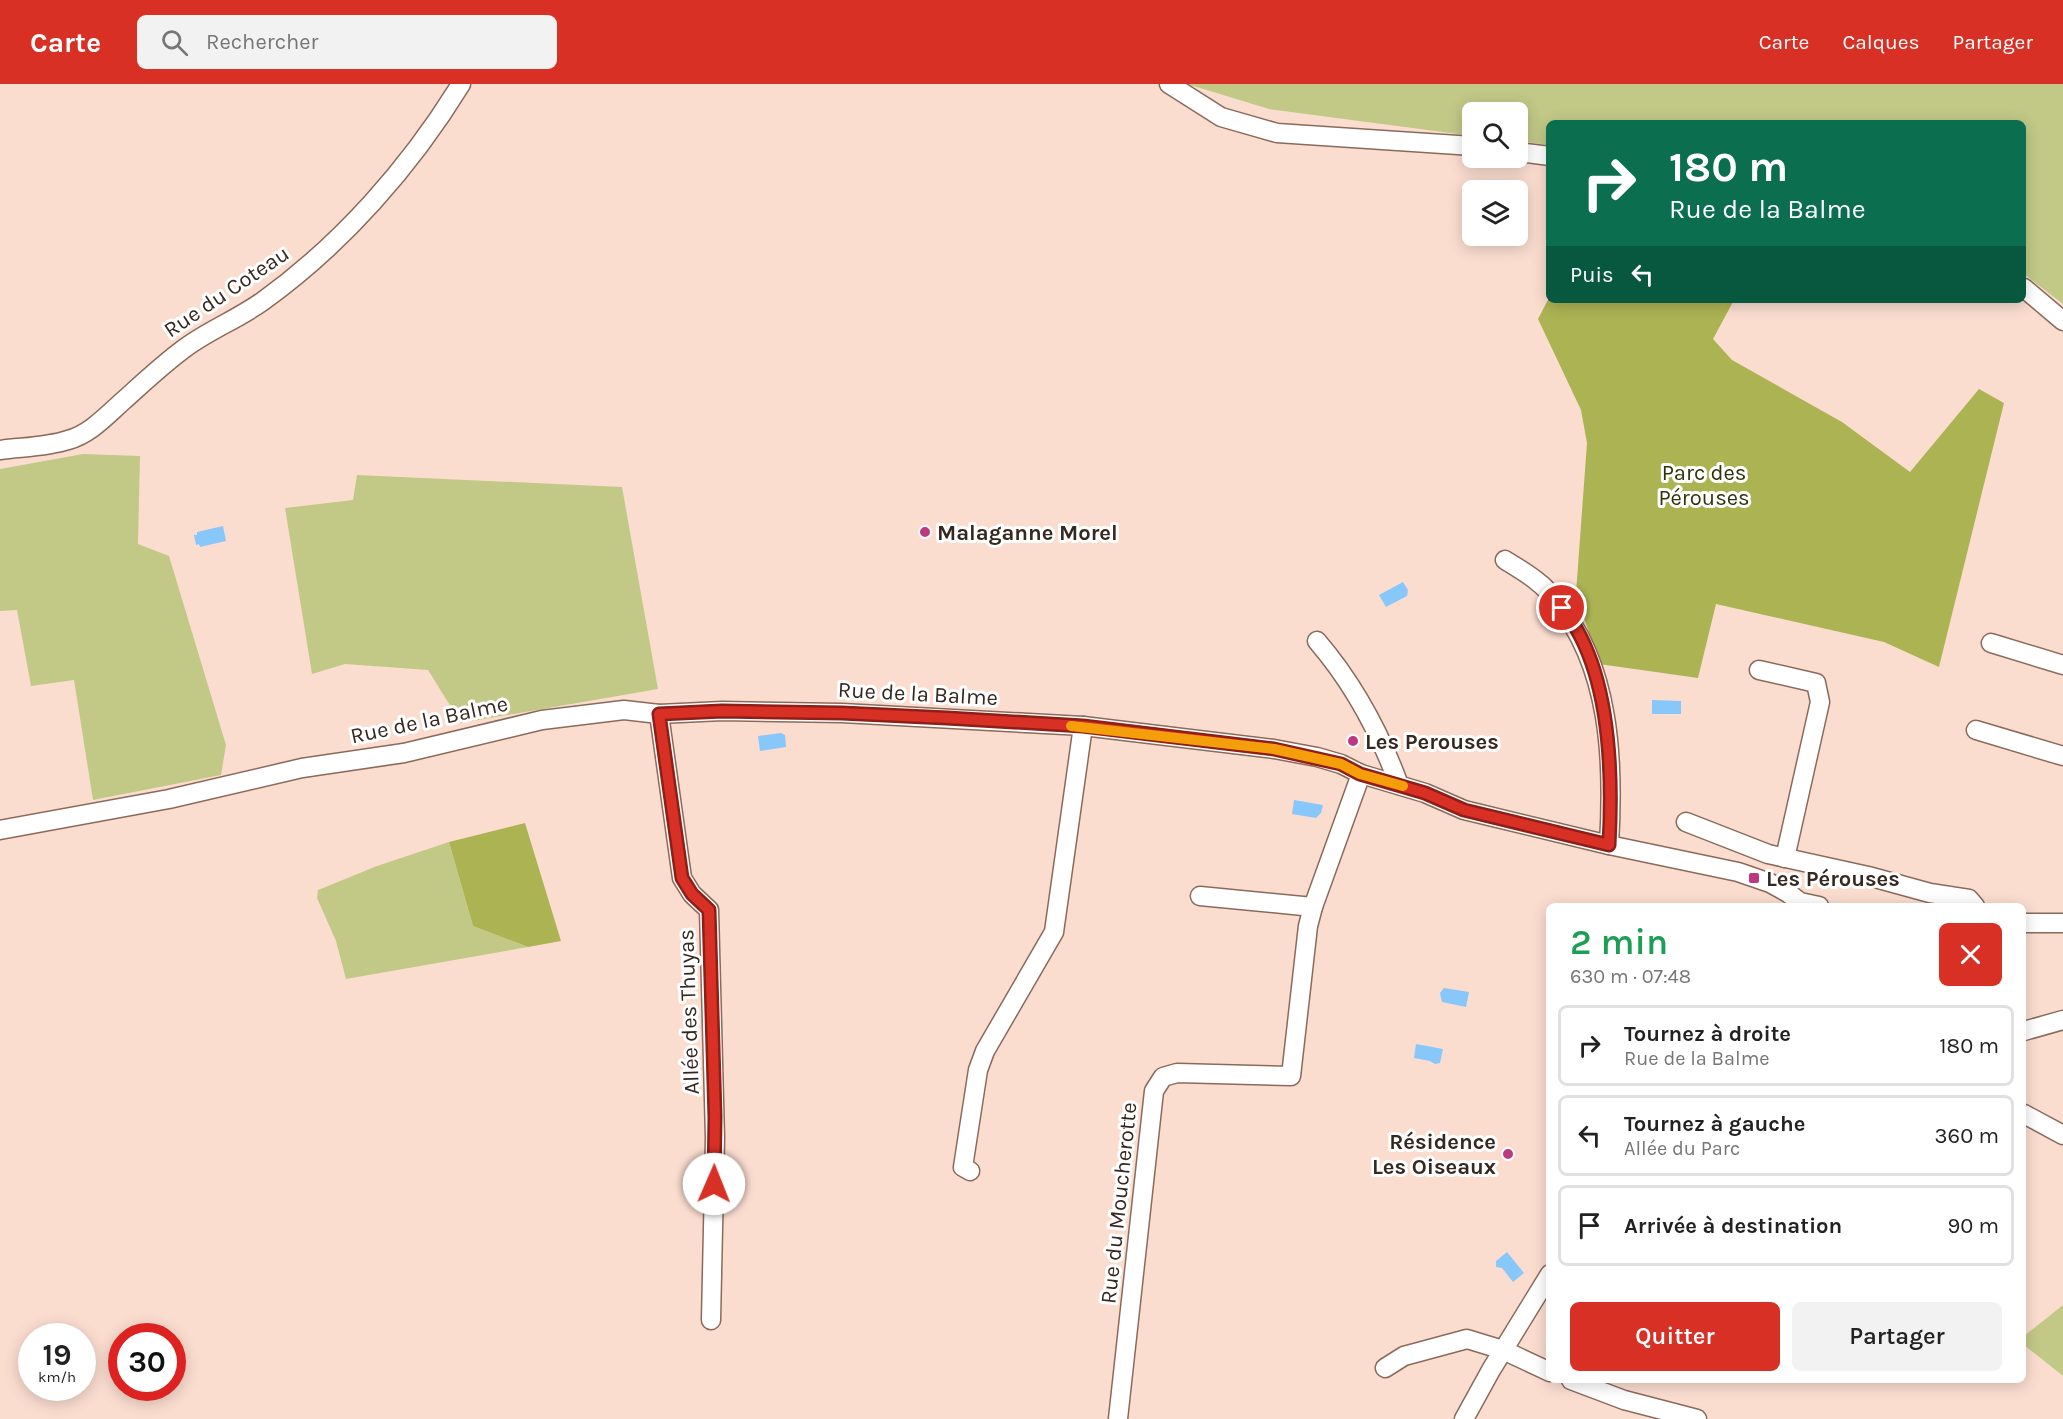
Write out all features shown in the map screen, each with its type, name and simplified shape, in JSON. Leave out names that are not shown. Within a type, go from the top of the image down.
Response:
[{"type":"street","name":"Rue du Coteau","points":[[0,450],[67,440],[91,430],[170,358],[203,335],[260,303],[298,274],[362,212],[392,179],[422,141],[461,84]]},
{"type":"street","points":[[1169,84],[1221,117],[1277,133],[1462,145]]},
{"type":"street","points":[[1528,153],[1546,156]]},
{"type":"street","points":[[2026,290],[2063,321]]},
{"type":"street","points":[[1505,560],[1540,583],[1570,618],[1595,672],[1604,712],[1612,798],[1609,845]]},
{"type":"street","points":[[1317,641],[1353,690],[1386,748],[1400,785]]},
{"type":"street","points":[[1991,643],[2063,665]]},
{"type":"street","points":[[1759,670],[1816,683],[1820,702],[1785,858]]},
{"type":"street","name":"Rue de la Balme","points":[[0,830],[169,799],[303,768],[404,753],[542,720],[624,710],[659,714],[722,711],[842,713],[1083,726],[1274,749],[1341,764],[1360,774],[1425,793],[1464,810],[1609,845],[1737,872],[1788,893],[1798,903]]},
{"type":"street","name":"Allée des Thuyas","points":[[659,714],[682,878],[692,894],[709,910],[715,1138],[711,1320]]},
{"type":"street","points":[[970,1171],[963,1167],[978,1070],[985,1051],[1054,932],[1083,726]]},
{"type":"street","points":[[1976,730],[2063,756]]},
{"type":"street","name":"Rue du Moucherotte","points":[[1118,1419],[1154,1091],[1163,1077],[1177,1073],[1291,1076],[1312,908],[1360,774]]},
{"type":"street","points":[[1686,822],[1768,854],[1930,893],[1969,899],[1972,903]]},
{"type":"street","points":[[1200,896],[1312,908]]},
{"type":"street","points":[[2026,924],[2063,923]]},
{"type":"street","points":[[2026,1030],[2063,1020]]},
{"type":"street","points":[[2026,1114],[2063,1135]]},
{"type":"street","points":[[1464,1419],[1546,1280]]},
{"type":"street","points":[[1385,1368],[1404,1356],[1467,1339],[1503,1350],[1546,1370]]},
{"type":"street","points":[[1579,1383],[1624,1400],[1697,1419]]},
{"type":"green space","points":[[1187,84],[2063,84],[2063,304],[2026,276],[2026,120],[1546,120],[1546,145],[1528,142],[1528,102],[1462,102],[1462,135],[1269,109]]},
{"type":"green space","name":"Parc des Pérouses","points":[[1546,303],[1732,303],[1713,339],[1732,360],[1842,422],[1910,472],[1979,389],[2004,403],[1939,667],[1884,642],[1716,604],[1698,678],[1599,664],[1576,593],[1587,443],[1581,410],[1538,319]]},
{"type":"green space","points":[[83,454],[140,456],[138,544],[169,556],[226,745],[221,775],[93,800],[74,680],[31,686],[17,610],[0,611],[0,469]]},
{"type":"green space","points":[[357,475],[622,487],[658,689],[461,723],[428,670],[345,664],[312,674],[285,508],[353,500]]},
{"type":"green space","points":[[525,823],[561,941],[528,947],[473,926],[449,842]]},
{"type":"green space","points":[[449,842],[473,926],[528,947],[346,979],[336,941],[317,898],[318,890],[377,866]]},
{"type":"green space","points":[[2063,1305],[2063,1376],[2026,1347],[2026,1334]]},
{"type":"water","points":[[223,526],[226,541],[200,547],[199,544],[196,545],[194,535],[197,535],[197,532]]},
{"type":"water","points":[[1403,582],[1408,590],[1407,596],[1386,607],[1379,595]]},
{"type":"water","points":[[1652,700],[1681,701],[1681,714],[1652,714]]},
{"type":"water","points":[[781,733],[785,735],[786,747],[760,751],[758,736]]},
{"type":"water","points":[[1294,800],[1323,805],[1321,813],[1316,818],[1292,814]]},
{"type":"water","points":[[1444,988],[1469,992],[1466,1007],[1442,1002],[1440,993]]},
{"type":"water","points":[[1416,1044],[1443,1049],[1440,1063],[1435,1064],[1414,1058]]},
{"type":"water","points":[[1507,1252],[1524,1273],[1513,1282],[1502,1268],[1496,1267],[1496,1261]]},
{"type":"slow traffic","points":[[1071,726],[1274,749],[1317,757],[1341,764],[1360,774],[1403,786]]},
{"type":"place","name":"Malaganne Morel","points":[[925,532]]},
{"type":"place","name":"Les Perouses","points":[[1353,741]]},
{"type":"place","name":"Les Pérouses","points":[[1754,878]]},
{"type":"place","name":"Résidence Les Oiseaux","points":[[1508,1154]]},
{"type":"route","points":[[714,1184],[715,1117],[709,910],[692,894],[682,878],[659,714],[722,711],[947,718],[1083,726],[1274,749],[1341,764],[1360,774],[1425,793],[1464,810],[1609,845],[1612,798],[1604,712],[1595,672],[1579,635],[1562,608]]}]
